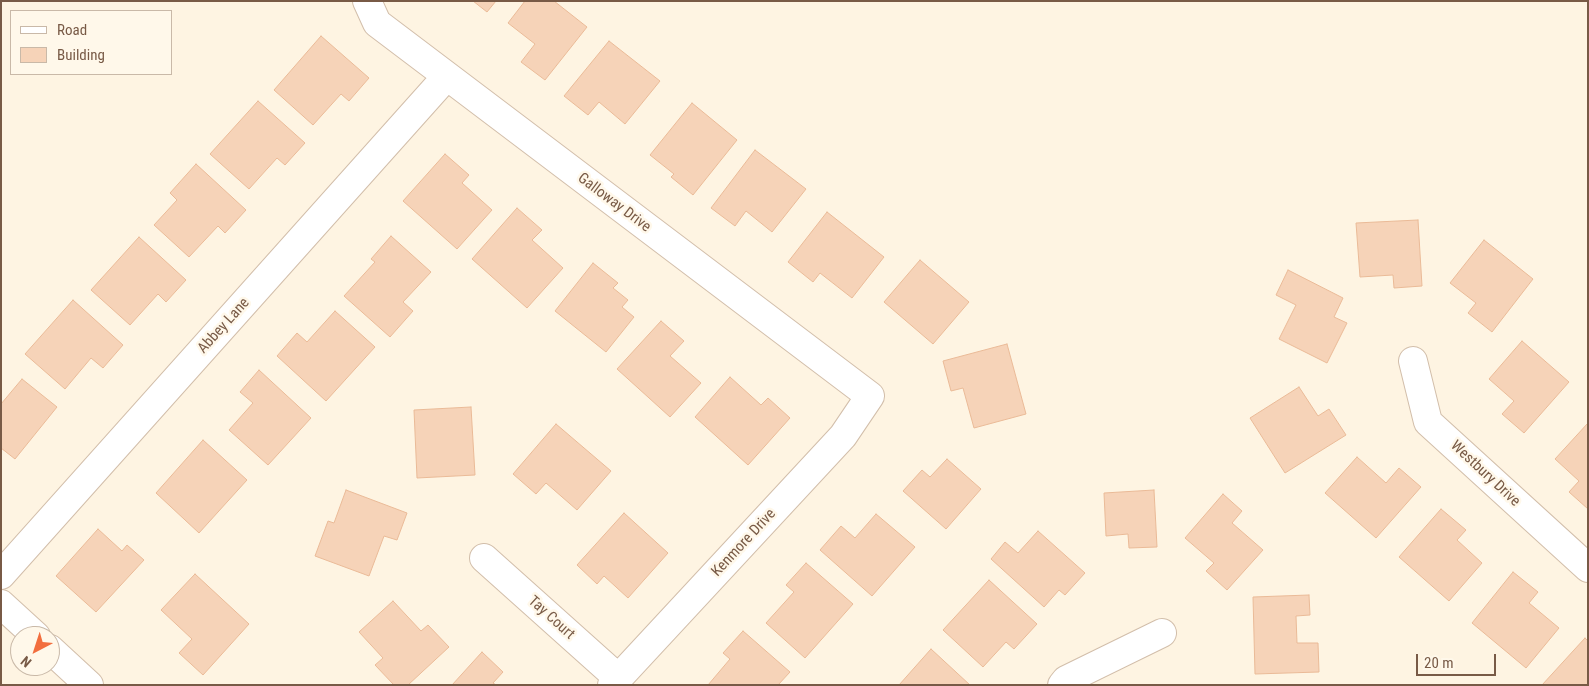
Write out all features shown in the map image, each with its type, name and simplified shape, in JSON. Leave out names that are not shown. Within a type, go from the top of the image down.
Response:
[{"type":"street","name":"Galloway Drive","points":[[367,1],[377,23],[870,396]]},
{"type":"street","name":"Abbey Lane","points":[[1,575],[447,76]]},
{"type":"street","name":"Westbury Drive","points":[[1413,361],[1428,422],[1588,568]]},
{"type":"street","name":"Kenmore Drive","points":[[615,681],[843,436],[870,396]]},
{"type":"street","name":"Tay Court","points":[[484,558],[615,681]]},
{"type":"street","points":[[1,604],[25,626]]},
{"type":"street","points":[[1062,685],[1066,680],[1162,634]]},
{"type":"street","points":[[60,658],[89,685]]},
{"type":"building","points":[[473,1],[496,1],[487,12]]},
{"type":"building","points":[[525,1],[554,1],[587,27],[545,80],[521,62],[535,44],[508,23]]},
{"type":"building","points":[[321,36],[369,78],[349,101],[341,94],[313,125],[274,90]]},
{"type":"building","points":[[609,41],[660,81],[625,124],[599,102],[588,115],[564,96]]},
{"type":"building","points":[[258,101],[305,143],[285,165],[277,158],[249,189],[210,154]]},
{"type":"building","points":[[692,103],[737,140],[693,195],[671,177],[674,174],[650,155]]},
{"type":"building","points":[[755,150],[806,189],[772,232],[746,211],[735,226],[711,208]]},
{"type":"building","points":[[445,154],[469,175],[462,183],[492,210],[457,249],[403,201]]},
{"type":"building","points":[[196,164],[246,210],[225,233],[218,226],[189,257],[154,225],[177,200],[170,193]]},
{"type":"building","points":[[517,208],[542,230],[532,240],[563,268],[527,308],[472,259]]},
{"type":"building","points":[[827,212],[884,257],[852,298],[820,273],[813,282],[788,262]]},
{"type":"building","points":[[1418,220],[1422,286],[1394,288],[1393,275],[1360,277],[1356,223]]},
{"type":"building","points":[[391,236],[431,272],[403,302],[413,311],[390,337],[344,296],[375,262],[371,259]]},
{"type":"building","points":[[139,237],[186,280],[166,302],[158,294],[130,325],[91,290]]},
{"type":"building","points":[[1484,240],[1533,279],[1492,332],[1468,313],[1476,303],[1450,283]]},
{"type":"building","points":[[920,260],[969,302],[933,344],[884,302]]},
{"type":"building","points":[[593,263],[618,283],[613,288],[628,300],[622,307],[634,317],[606,352],[555,311]]},
{"type":"building","points":[[1288,270],[1343,298],[1334,317],[1347,323],[1327,363],[1279,339],[1296,305],[1276,295]]},
{"type":"building","points":[[73,300],[123,345],[103,368],[91,358],[65,389],[25,354]]},
{"type":"building","points":[[335,311],[375,347],[326,401],[277,356],[297,333],[307,342]]},
{"type":"building","points":[[661,321],[684,341],[670,356],[701,383],[670,417],[617,369]]},
{"type":"building","points":[[1522,341],[1569,382],[1524,433],[1502,414],[1514,401],[1489,379]]},
{"type":"building","points":[[1007,344],[1026,414],[974,428],[963,388],[951,391],[943,361]]},
{"type":"building","points":[[259,370],[311,418],[268,465],[229,430],[253,403],[240,392]]},
{"type":"building","points":[[730,377],[761,405],[768,398],[790,418],[748,465],[695,417]]},
{"type":"building","points":[[22,379],[57,407],[15,459],[1,448],[1,404]]},
{"type":"building","points":[[1299,387],[1318,416],[1329,409],[1346,435],[1285,473],[1250,418]]},
{"type":"building","points":[[471,407],[475,475],[417,478],[414,410]]},
{"type":"building","points":[[1588,423],[1588,509],[1569,492],[1579,481],[1555,459]]},
{"type":"building","points":[[556,424],[611,471],[577,510],[546,483],[536,494],[513,474]]},
{"type":"building","points":[[203,440],[247,480],[199,533],[156,493]]},
{"type":"building","points":[[1357,457],[1386,483],[1399,468],[1421,487],[1376,538],[1325,493]]},
{"type":"building","points":[[947,459],[981,489],[946,529],[903,491],[922,470],[930,477]]},
{"type":"building","points":[[346,490],[407,513],[397,540],[384,536],[369,576],[315,556],[328,521],[334,523]]},
{"type":"building","points":[[1154,490],[1157,547],[1129,548],[1128,534],[1106,536],[1104,493]]},
{"type":"building","points":[[1223,494],[1242,511],[1232,523],[1263,550],[1227,590],[1206,571],[1214,563],[1185,538]]},
{"type":"building","points":[[1441,509],[1466,530],[1457,540],[1482,563],[1449,601],[1399,557]]},
{"type":"building","points":[[624,513],[668,553],[628,598],[604,576],[597,584],[577,565]]},
{"type":"building","points":[[876,514],[915,547],[872,596],[820,550],[841,526],[855,538]]},
{"type":"building","points":[[98,529],[122,551],[127,545],[144,560],[96,612],[56,576]]},
{"type":"building","points":[[1038,531],[1085,573],[1065,595],[1059,590],[1044,607],[991,559],[1005,542],[1018,553]]},
{"type":"building","points":[[806,563],[853,604],[805,658],[766,623],[794,592],[786,585]]},
{"type":"building","points":[[1513,572],[1538,592],[1529,603],[1559,628],[1526,668],[1472,623]]},
{"type":"building","points":[[195,574],[249,624],[203,675],[179,653],[192,639],[161,610]]},
{"type":"building","points":[[989,580],[1037,624],[1014,649],[1006,642],[983,667],[943,630]]},
{"type":"building","points":[[1309,595],[1310,615],[1296,616],[1297,643],[1318,643],[1319,672],[1255,674],[1253,597]]},
{"type":"building","points":[[393,601],[421,631],[428,625],[449,647],[408,685],[394,685],[375,665],[383,658],[359,632]]},
{"type":"building","points":[[743,631],[790,672],[778,685],[708,685],[730,659],[723,653]]},
{"type":"building","points":[[1585,638],[1588,641],[1588,685],[1542,685]]},
{"type":"building","points":[[931,649],[970,685],[899,685]]},
{"type":"building","points":[[482,652],[503,672],[493,683],[496,685],[452,685]]}]
